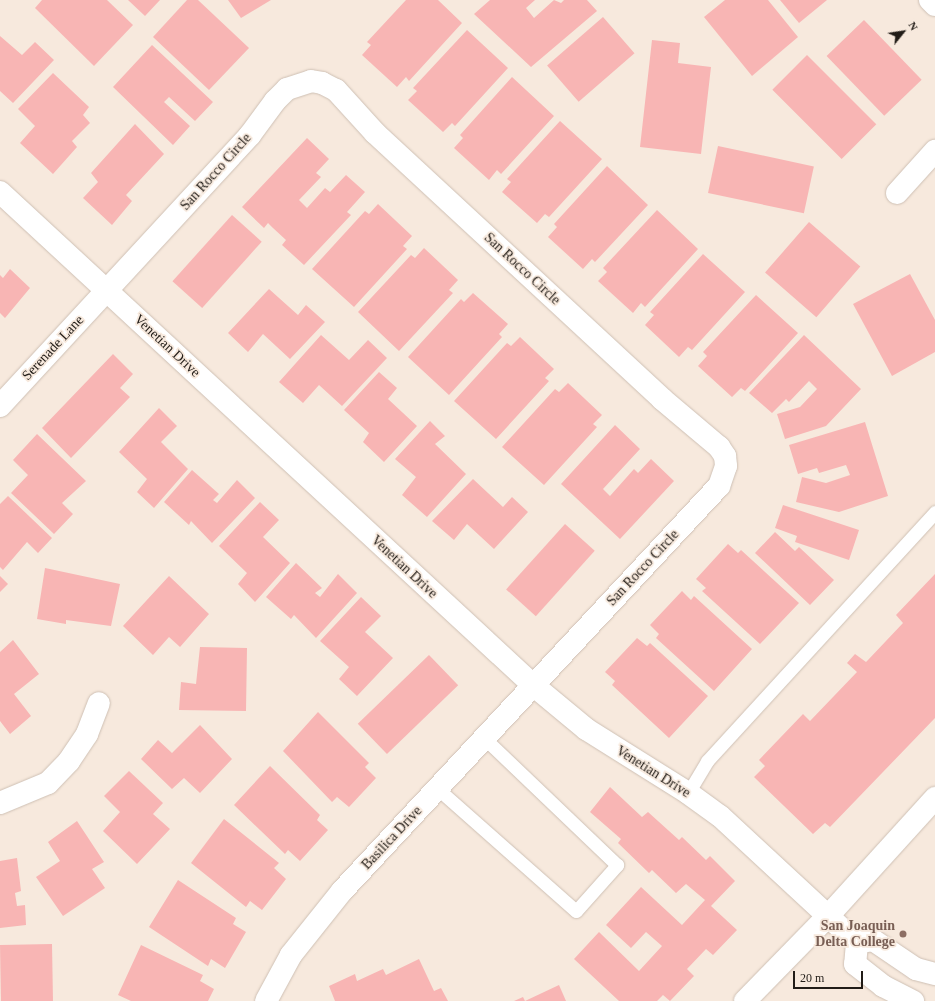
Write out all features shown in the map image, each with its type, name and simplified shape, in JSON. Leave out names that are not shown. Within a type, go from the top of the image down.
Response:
[{"type":"street","points":[[930,0],[935,5]]},
{"type":"street","name":"San Rocco Circle","points":[[107,290],[250,136],[287,89],[311,81],[322,83],[336,90],[375,133],[662,399],[719,447],[725,456],[726,466],[719,486],[533,686]]},
{"type":"street","points":[[897,193],[935,151]]},
{"type":"street","name":"Venetian Drive","points":[[0,192],[533,686],[586,729],[688,792],[720,816],[829,915],[857,943]]},
{"type":"street","name":"Serenade Lane","points":[[0,406],[107,290]]},
{"type":"street","name":"Basilica Drive","points":[[266,1001],[291,955],[342,891],[533,686]]},
{"type":"street","points":[[0,803],[48,783],[69,760],[87,734],[99,703]]},
{"type":"street","points":[[745,1001],[829,915],[935,798]]},
{"type":"street","points":[[913,1001],[883,986],[855,964],[857,943],[872,940],[916,969],[935,974]]},
{"type":"lane","points":[[688,792],[707,761],[935,512]]},
{"type":"lane","points":[[438,789],[576,911],[617,865],[484,738]]},
{"type":"building","points":[[42,0],[107,0],[133,25],[94,66],[35,8]]},
{"type":"building","points":[[128,0],[160,0],[145,16]]},
{"type":"building","points":[[187,0],[198,0],[249,48],[209,90],[153,37]]},
{"type":"building","points":[[228,0],[271,0],[241,18]]},
{"type":"building","points":[[406,0],[438,0],[462,23],[409,81],[406,77],[397,87],[362,55],[371,45],[367,42]]},
{"type":"building","points":[[490,0],[535,0],[526,8],[534,18],[554,0],[561,3],[564,0],[587,0],[597,11],[531,67],[474,14]]},
{"type":"building","points":[[725,0],[768,0],[798,37],[752,76],[704,17]]},
{"type":"building","points":[[780,0],[827,0],[799,23]]},
{"type":"building","points":[[603,17],[634,53],[579,102],[547,66]]},
{"type":"building","points":[[864,20],[922,80],[884,116],[827,56]]},
{"type":"building","points":[[467,30],[508,68],[455,126],[452,123],[443,132],[408,100],[417,91],[413,88]]},
{"type":"building","points":[[0,36],[22,55],[35,42],[54,60],[13,103],[0,91]]},
{"type":"building","points":[[652,40],[680,43],[678,63],[711,67],[701,154],[640,147]]},
{"type":"building","points":[[152,45],[213,102],[195,121],[169,97],[164,102],[190,126],[173,145],[113,87]]},
{"type":"building","points":[[807,55],[876,124],[842,159],[772,90]]},
{"type":"building","points":[[53,73],[89,107],[83,115],[90,123],[72,141],[77,147],[53,174],[20,143],[35,126],[18,109]]},
{"type":"building","points":[[512,77],[554,116],[501,174],[497,170],[489,180],[454,148],[463,138],[460,135]]},
{"type":"building","points":[[560,121],[602,159],[549,217],[545,214],[537,223],[502,192],[511,182],[507,179]]},
{"type":"building","points":[[135,124],[164,154],[126,195],[132,201],[112,225],[83,198],[98,182],[91,173]]},
{"type":"building","points":[[307,138],[329,159],[316,173],[321,177],[299,200],[307,208],[325,188],[330,192],[346,175],[365,192],[347,212],[351,215],[304,265],[282,245],[286,240],[268,223],[264,228],[242,207]]},
{"type":"building","points":[[718,146],[814,166],[804,213],[708,193]]},
{"type":"building","points":[[607,166],[648,205],[595,262],[592,259],[583,269],[548,237],[557,227],[554,224]]},
{"type":"building","points":[[378,204],[412,236],[403,246],[407,249],[354,307],[312,269],[365,211],[369,214]]},
{"type":"building","points":[[657,210],[698,249],[645,307],[641,303],[633,313],[598,281],[607,272],[603,268]]},
{"type":"building","points":[[232,215],[262,242],[202,308],[172,281]]},
{"type":"building","points":[[809,222],[860,267],[816,317],[765,273]]},
{"type":"building","points":[[424,248],[458,280],[449,290],[453,293],[399,351],[358,312],[411,255],[415,258]]},
{"type":"building","points":[[703,254],[745,292],[692,350],[688,347],[679,357],[645,325],[654,315],[650,312]]},
{"type":"building","points":[[10,269],[30,288],[5,318],[0,313],[0,275],[3,278]]},
{"type":"building","points":[[910,274],[935,320],[935,352],[892,376],[853,304]]},
{"type":"building","points":[[269,289],[298,315],[306,305],[325,322],[290,359],[263,334],[248,352],[228,333]]},
{"type":"building","points":[[473,293],[508,324],[499,334],[502,337],[449,395],[408,357],[461,299],[464,302]]},
{"type":"building","points":[[756,295],[798,333],[745,391],[741,388],[732,397],[698,366],[707,356],[703,352]]},
{"type":"building","points":[[321,335],[349,360],[368,340],[387,358],[342,406],[319,385],[303,403],[279,382]]},
{"type":"building","points":[[804,335],[861,389],[826,426],[785,439],[777,414],[800,407],[817,389],[809,381],[789,402],[786,399],[772,413],[749,393]]},
{"type":"building","points":[[520,337],[554,369],[545,378],[549,381],[496,439],[454,401],[507,343],[511,346]]},
{"type":"building","points":[[113,354],[133,374],[120,388],[130,397],[71,458],[42,428]]},
{"type":"building","points":[[379,372],[397,388],[388,399],[417,426],[384,462],[363,442],[369,433],[344,410]]},
{"type":"building","points":[[568,383],[602,415],[593,424],[597,427],[544,485],[502,447],[555,389],[559,392]]},
{"type":"building","points":[[159,408],[177,426],[161,442],[188,469],[154,508],[137,492],[147,479],[119,452]]},
{"type":"building","points":[[430,421],[445,436],[435,444],[466,474],[427,517],[402,495],[416,477],[395,459]]},
{"type":"building","points":[[865,422],[888,496],[839,512],[796,502],[802,477],[826,483],[850,475],[846,465],[819,473],[817,468],[798,474],[789,445]]},
{"type":"building","points":[[615,425],[640,449],[603,489],[610,496],[634,469],[638,473],[651,459],[674,481],[620,539],[561,484]]},
{"type":"building","points":[[37,434],[86,481],[62,503],[73,514],[54,534],[11,493],[28,475],[13,460]]},
{"type":"building","points":[[192,470],[219,494],[213,500],[217,503],[237,480],[255,498],[212,543],[191,521],[189,525],[164,502]]},
{"type":"building","points":[[473,479],[503,507],[512,497],[528,512],[494,549],[467,524],[454,540],[432,521]]},
{"type":"building","points":[[8,496],[52,538],[38,553],[27,542],[3,570],[0,567],[0,504]]},
{"type":"building","points":[[260,502],[279,520],[263,537],[290,563],[255,602],[238,584],[247,573],[219,546]]},
{"type":"building","points":[[783,505],[859,530],[849,560],[795,542],[797,536],[775,528]]},
{"type":"building","points":[[565,524],[595,551],[536,616],[506,589]]},
{"type":"building","points":[[775,532],[795,551],[799,547],[834,580],[810,605],[755,553]]},
{"type":"building","points":[[728,544],[738,553],[741,550],[799,603],[760,644],[702,591],[706,588],[696,579]]},
{"type":"building","points":[[296,563],[322,588],[315,593],[320,597],[338,574],[357,593],[316,638],[294,615],[291,619],[266,597]]},
{"type":"building","points":[[45,568],[120,584],[111,626],[66,620],[66,624],[37,619]]},
{"type":"building","points":[[935,574],[935,718],[830,827],[825,823],[813,834],[754,777],[765,766],[759,760],[803,714],[810,721],[857,672],[847,663],[855,654],[866,662],[868,660],[903,623],[896,615]]},
{"type":"building","points":[[0,576],[8,584],[0,592]]},
{"type":"building","points":[[169,576],[209,614],[180,647],[169,637],[153,655],[123,626]]},
{"type":"building","points":[[682,591],[691,600],[694,596],[752,649],[714,691],[656,638],[659,634],[650,625]]},
{"type":"building","points":[[361,597],[381,616],[365,632],[393,658],[357,696],[339,679],[349,667],[320,641]]},
{"type":"building","points":[[637,638],[647,646],[650,643],[708,696],[669,738],[612,685],[615,681],[605,672]]},
{"type":"building","points":[[13,640],[39,674],[14,694],[31,716],[10,734],[0,721],[0,652]]},
{"type":"building","points":[[200,647],[247,648],[246,711],[179,710],[181,682],[196,684]]},
{"type":"building","points":[[429,655],[458,685],[387,754],[358,724]]},
{"type":"building","points":[[318,712],[369,763],[365,767],[376,778],[349,807],[337,797],[332,802],[283,751]]},
{"type":"building","points":[[200,725],[232,759],[200,793],[184,778],[172,789],[141,759],[158,740],[172,753]]},
{"type":"building","points":[[270,766],[320,815],[317,820],[328,830],[300,861],[288,850],[285,854],[234,805]]},
{"type":"building","points":[[129,771],[163,803],[153,814],[170,829],[137,864],[103,831],[120,812],[104,796]]},
{"type":"building","points":[[610,787],[642,817],[648,812],[679,840],[682,837],[706,860],[710,856],[735,881],[711,906],[737,930],[713,955],[706,949],[687,969],[694,976],[670,1001],[663,995],[657,1001],[619,1001],[574,959],[599,932],[639,971],[662,946],[646,932],[631,948],[606,925],[641,887],[682,925],[705,900],[686,884],[676,893],[652,870],[649,873],[618,843],[621,839],[590,812]]},
{"type":"building","points":[[224,819],[279,863],[274,868],[286,879],[262,910],[250,901],[246,907],[191,863]]},
{"type":"building","points":[[77,821],[104,862],[92,869],[105,888],[63,916],[36,877],[60,861],[48,842]]},
{"type":"building","points":[[17,858],[21,891],[15,893],[17,906],[25,905],[26,925],[0,928],[0,861]]},
{"type":"building","points":[[178,880],[236,918],[233,924],[246,932],[225,968],[211,959],[208,966],[149,927]]},
{"type":"building","points":[[52,944],[53,1001],[1,1001],[0,945]]},
{"type":"building","points":[[141,945],[203,975],[200,981],[214,989],[208,1001],[131,1001],[118,995]]},
{"type":"building","points":[[419,959],[434,991],[441,988],[448,1001],[335,1001],[329,986],[355,974],[357,981],[383,969],[386,975]]},
{"type":"building","points":[[559,985],[566,1001],[525,1001]]},
{"type":"building","points":[[523,997],[525,1001],[514,1001]]},
{"type":"place","name":"San Joaquin Delta College","points":[[903,934]]}]
